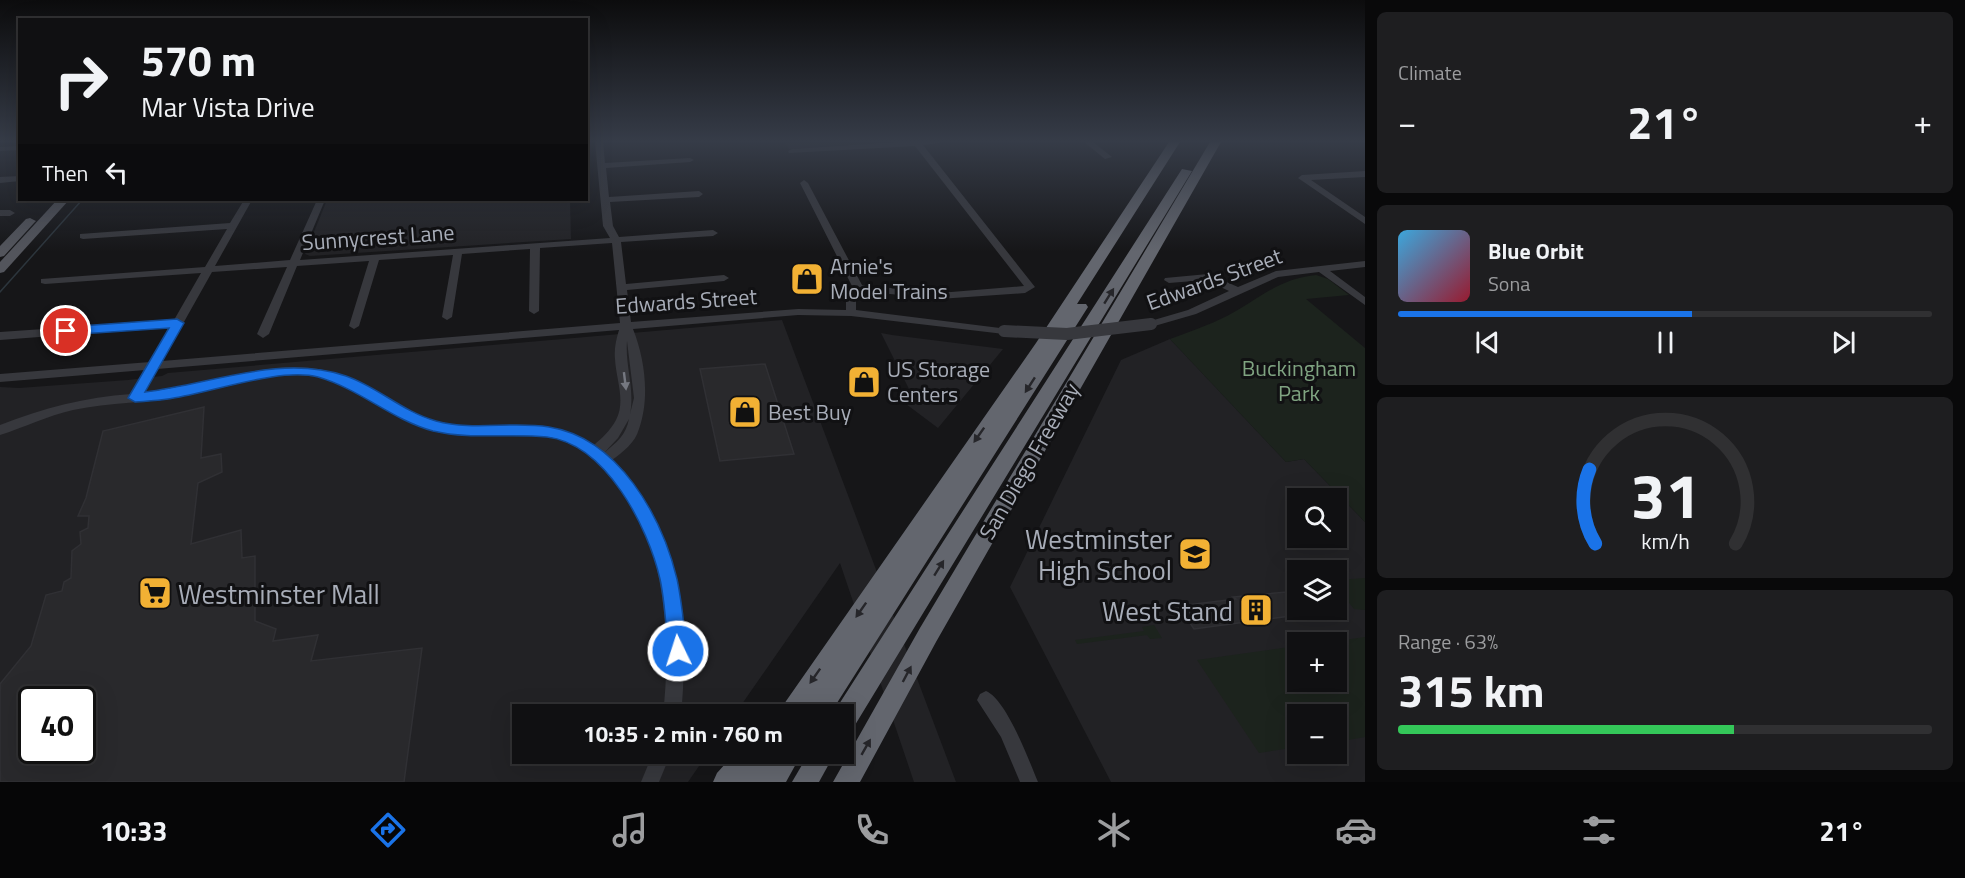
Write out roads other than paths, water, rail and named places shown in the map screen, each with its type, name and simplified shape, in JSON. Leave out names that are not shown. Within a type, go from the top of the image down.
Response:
[{"type":"highway","points":[[890,584],[1151,178]]},
{"type":"highway","points":[[797,704],[848,646],[1163,178]]},
{"type":"highway","points":[[854,704],[1190,178]]},
{"type":"highway","name":"San Diego Freeway","points":[[846,782],[928,635],[1192,178]]},
{"type":"highway","points":[[821,704],[848,646]]},
{"type":"highway","points":[[726,782],[742,764]]},
{"type":"highway","points":[[805,782],[816,764]]},
{"type":"highway","points":[[743,782],[775,767]]},
{"type":"main road","points":[[0,253],[49,201]]},
{"type":"main road","points":[[0,269],[62,201]]},
{"type":"street","points":[[0,180],[15,178]]},
{"type":"street","points":[[599,456],[613,437],[626,412],[627,399],[620,338],[626,324],[622,286],[616,240],[608,226],[602,178]]},
{"type":"street","points":[[858,288],[939,296],[1025,290],[1030,287],[945,178]]},
{"type":"street","points":[[1303,178],[1365,221]]},
{"type":"street","points":[[804,183],[858,288]]},
{"type":"street","points":[[605,200],[699,194]]},
{"type":"street","points":[[135,398],[247,201]]},
{"type":"street","points":[[263,333],[321,201]]},
{"type":"street","points":[[0,213],[10,213]]},
{"type":"street","points":[[83,236],[233,226]]},
{"type":"street","name":"Sunnycrest Lane","points":[[45,281],[713,233]]},
{"type":"street","points":[[534,311],[535,246]]},
{"type":"street","points":[[447,317],[458,251]]},
{"type":"street","points":[[354,326],[375,257]]},
{"type":"street","name":"Edwards Street","points":[[0,378],[626,324],[798,312],[851,313],[1004,331],[1067,334],[1150,324],[1192,312],[1276,274],[1365,264]]},
{"type":"street","points":[[1320,268],[1365,302]]},
{"type":"street","points":[[1169,280],[1208,277],[1237,291]]},
{"type":"street","points":[[622,286],[724,278]]},
{"type":"street","points":[[851,313],[851,301],[858,288]]},
{"type":"street","points":[[0,336],[177,323]]},
{"type":"street","points":[[0,430],[34,416],[65,408],[181,392],[273,372],[315,372],[344,380],[400,412],[435,426],[470,431],[549,432],[571,438],[599,456],[638,503],[664,563],[678,637],[673,704]]},
{"type":"street","points":[[986,700],[1007,731],[1029,782]]},
{"type":"street","points":[[650,782],[657,764]]},
{"type":"waterway","points":[[0,292],[81,201]]},
{"type":"place","name":"Arnie's Model Trains","points":[[807,279]]},
{"type":"place","name":"US Storage Centers","points":[[864,382]]},
{"type":"place","name":"Best Buy","points":[[745,412]]},
{"type":"place","name":"Westminster High School","points":[[1195,554]]},
{"type":"place","name":"Westminster Mall","points":[[155,593]]},
{"type":"place","name":"West Stand","points":[[1256,610]]},
{"type":"park label","name":"Buckingham Park","points":[[1299,380]]}]
